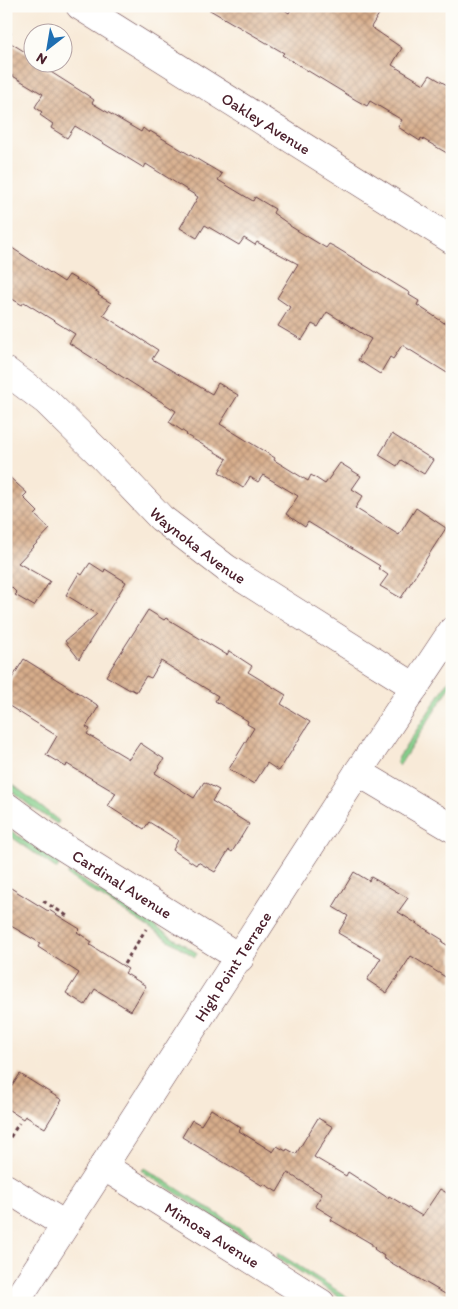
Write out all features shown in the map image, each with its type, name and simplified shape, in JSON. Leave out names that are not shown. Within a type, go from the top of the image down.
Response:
[{"type":"street","name":"Oakley Avenue","points":[[80,6],[452,240]]},
{"type":"street","name":"Waynoka Avenue","points":[[6,371],[46,401],[161,518],[226,568],[415,687]]},
{"type":"street","name":"High Point Terrace","points":[[15,1303],[240,958],[358,772],[452,631]]},
{"type":"street","points":[[358,772],[452,828]]},
{"type":"street","name":"Cardinal Avenue","points":[[6,806],[60,845],[240,958]]},
{"type":"street","name":"Mimosa Avenue","points":[[103,1166],[321,1303]]},
{"type":"street","points":[[6,1188],[65,1225]]},
{"type":"path","points":[[6,28],[11,31],[9,35]]},
{"type":"path","points":[[43,901],[69,917]]},
{"type":"path","points":[[124,964],[146,929]]},
{"type":"path","points":[[6,1144],[19,1123]]},
{"type":"green space","points":[[452,676],[452,684],[399,766],[397,760]]},
{"type":"green space","points":[[7,780],[59,821],[57,824],[6,786]]},
{"type":"green space","points":[[8,829],[59,864],[57,869],[6,833]]},
{"type":"green space","points":[[69,872],[197,953],[195,957],[67,875]]},
{"type":"green space","points":[[145,1168],[252,1236],[248,1239],[145,1173],[142,1170]]},
{"type":"green space","points":[[278,1253],[357,1303],[349,1303],[277,1257]]},
{"type":"building","points":[[203,6],[279,6],[289,13],[293,6],[384,6],[371,27],[402,48],[392,65],[424,84],[430,75],[452,88],[452,156],[421,138],[420,141],[398,127],[402,120],[370,101],[367,106],[356,100],[282,55],[284,53]]},
{"type":"building","points":[[6,40],[22,50],[22,72],[51,72],[94,100],[92,103],[141,132],[143,128],[149,133],[150,131],[222,174],[218,180],[253,201],[255,197],[275,209],[273,213],[290,226],[326,248],[329,244],[335,247],[410,293],[409,295],[419,301],[417,305],[452,328],[452,376],[402,345],[393,359],[390,357],[380,374],[358,360],[371,339],[327,312],[318,327],[312,324],[302,340],[278,326],[290,307],[277,298],[298,264],[257,242],[255,245],[244,238],[239,245],[205,225],[197,238],[180,228],[198,197],[146,164],[144,168],[75,126],[67,138],[51,128],[53,124],[40,115],[42,112],[35,107],[43,94],[6,72]]},
{"type":"building","points":[[6,244],[64,282],[69,275],[99,293],[98,295],[111,303],[103,315],[158,350],[152,359],[212,394],[218,383],[238,395],[220,424],[275,458],[274,460],[308,481],[311,475],[325,484],[340,463],[361,476],[352,489],[363,496],[355,508],[399,535],[416,508],[446,528],[401,598],[380,586],[388,575],[378,568],[380,566],[308,522],[305,527],[286,514],[298,496],[263,475],[258,482],[250,477],[243,488],[219,472],[227,459],[186,435],[169,422],[176,411],[69,343],[75,334],[24,302],[22,305],[6,295]]},
{"type":"building","points":[[392,434],[433,460],[424,474],[401,460],[397,466],[379,455]]},
{"type":"building","points":[[6,474],[27,493],[23,497],[38,512],[35,515],[50,529],[18,563],[50,581],[34,606],[15,595],[17,593],[6,582]]},
{"type":"building","points":[[90,563],[104,572],[105,569],[126,582],[79,659],[65,641],[97,614],[66,595],[79,573],[82,575]]},
{"type":"building","points":[[148,610],[164,620],[166,618],[227,655],[229,651],[252,666],[248,672],[286,695],[281,704],[310,722],[279,771],[267,763],[254,784],[229,769],[254,728],[247,724],[248,721],[215,701],[218,696],[161,661],[151,678],[146,676],[136,692],[106,676]]},
{"type":"building","points":[[24,659],[99,706],[86,727],[90,729],[87,734],[129,759],[140,743],[164,759],[155,773],[194,798],[204,782],[219,790],[212,801],[249,824],[232,852],[229,850],[215,872],[198,862],[196,865],[173,850],[178,840],[149,822],[144,829],[108,806],[116,793],[67,764],[66,767],[46,755],[57,736],[6,704],[6,688]]},
{"type":"building","points":[[354,872],[369,881],[371,877],[408,898],[398,912],[443,940],[442,942],[452,948],[452,981],[411,956],[387,993],[367,980],[381,958],[338,933],[348,916],[333,907]]},
{"type":"building","points":[[6,885],[80,929],[77,932],[92,942],[90,945],[128,969],[125,973],[146,986],[131,1011],[95,989],[85,1005],[66,993],[79,973],[38,947],[40,943],[6,923]]},
{"type":"building","points":[[20,1074],[62,1100],[45,1128],[25,1116],[23,1119],[6,1108],[6,1095]]},
{"type":"building","points":[[211,1109],[241,1128],[239,1131],[273,1152],[277,1146],[296,1154],[318,1118],[333,1127],[314,1157],[346,1176],[348,1172],[388,1198],[389,1196],[422,1216],[440,1189],[452,1196],[452,1298],[383,1258],[384,1256],[374,1249],[372,1244],[331,1220],[333,1217],[315,1206],[322,1194],[288,1173],[277,1192],[264,1184],[263,1186],[182,1137],[192,1120],[201,1125]]}]
